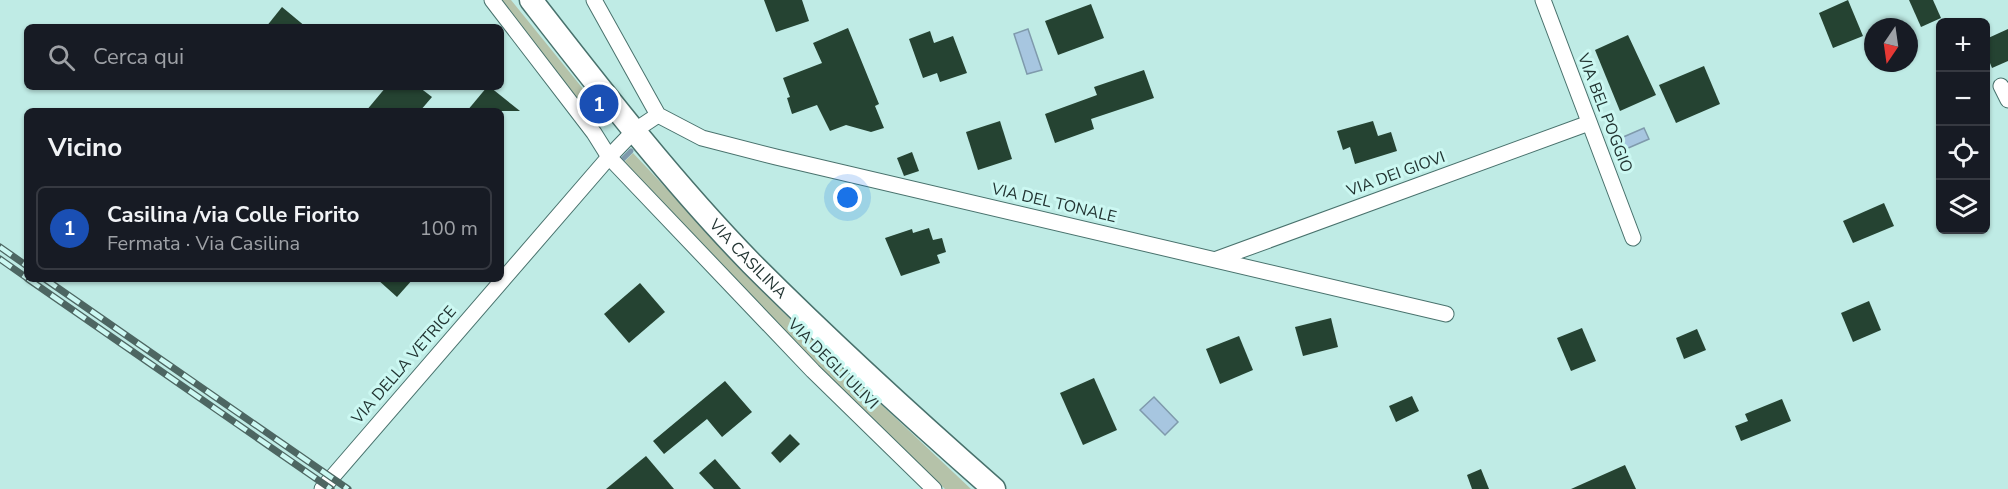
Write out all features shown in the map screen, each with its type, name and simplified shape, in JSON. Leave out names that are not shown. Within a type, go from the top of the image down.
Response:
[{"type":"main road","name":"VIA CASILINA","points":[[531,0],[634,131],[750,262],[883,392],[994,489]]},
{"type":"street","name":"VIA DEGLI ULIVI","points":[[492,0],[594,133],[609,157],[813,370],[934,489]]},
{"type":"street","points":[[594,0],[658,115]]},
{"type":"street","name":"VIA BEL POGGIO","points":[[1544,0],[1588,123],[1633,238]]},
{"type":"street","name":"VIA DELLA VETRICE","points":[[504,278],[609,157],[634,131],[658,115]]},
{"type":"street","name":"VIA DEL TONALE","points":[[658,115],[693,134],[755,152],[1446,314]]},
{"type":"street","name":"VIA DEI GIOVI","points":[[1216,259],[1588,123]]},
{"type":"street","name":"VIA DELLA VETRICE","points":[[322,489],[501,282]]},
{"type":"green space","points":[[498,0],[511,0],[597,106],[587,114]]},
{"type":"green space","points":[[633,153],[782,311],[971,489],[945,489],[754,305],[623,163]]},
{"type":"water","points":[[1028,29],[1042,70],[1027,74],[1014,34]]},
{"type":"water","points":[[1644,128],[1649,139],[1626,149],[1621,138]]},
{"type":"water","points":[[1154,397],[1178,422],[1165,435],[1140,410]]},
{"type":"building","points":[[764,0],[802,0],[809,21],[776,32]]},
{"type":"building","points":[[1848,0],[1863,36],[1833,48],[1819,13]]},
{"type":"building","points":[[1909,0],[1933,0],[1941,18],[1936,18],[1936,20],[1921,27]]},
{"type":"building","points":[[1091,4],[1104,38],[1058,55],[1045,21]]},
{"type":"building","points":[[282,7],[302,24],[268,24]]},
{"type":"building","points":[[848,28],[879,104],[875,106],[884,128],[871,132],[846,125],[830,131],[817,105],[792,114],[787,98],[790,97],[783,78],[822,63],[813,43]]},
{"type":"building","points":[[2008,29],[2008,61],[1992,68],[1990,63],[1990,37]]},
{"type":"building","points":[[930,31],[934,43],[953,36],[967,73],[940,82],[937,73],[923,78],[909,39]]},
{"type":"building","points":[[1628,35],[1656,95],[1620,111],[1595,50]]},
{"type":"building","points":[[1704,66],[1720,104],[1676,123],[1659,85]]},
{"type":"building","points":[[1144,70],[1154,98],[1091,119],[1094,129],[1055,143],[1045,114],[1097,95],[1094,87]]},
{"type":"building","points":[[384,90],[423,90],[432,97],[423,108],[368,108]]},
{"type":"building","points":[[484,90],[494,90],[520,111],[504,111],[504,108],[470,108]]},
{"type":"building","points":[[1000,121],[1012,159],[978,170],[966,132]]},
{"type":"building","points":[[1373,121],[1378,136],[1391,132],[1397,151],[1355,164],[1350,147],[1343,150],[1337,131]]},
{"type":"building","points":[[912,152],[919,171],[904,176],[897,158]]},
{"type":"building","points":[[1884,203],[1894,226],[1853,243],[1843,221]]},
{"type":"building","points":[[929,228],[933,240],[942,238],[946,252],[937,255],[940,263],[901,276],[885,238],[912,229],[913,233]]},
{"type":"building","points":[[380,282],[410,282],[397,297]]},
{"type":"building","points":[[640,283],[665,312],[629,343],[604,314]]},
{"type":"building","points":[[1869,301],[1881,330],[1853,342],[1841,313]]},
{"type":"building","points":[[1331,318],[1338,347],[1303,356],[1295,327]]},
{"type":"building","points":[[1582,328],[1596,361],[1571,371],[1557,338]]},
{"type":"building","points":[[1697,329],[1706,350],[1684,359],[1676,338]]},
{"type":"building","points":[[1239,336],[1253,370],[1220,384],[1206,349]]},
{"type":"building","points":[[1094,378],[1117,430],[1083,445],[1060,393]]},
{"type":"building","points":[[725,381],[752,412],[722,437],[707,419],[664,454],[653,441]]},
{"type":"building","points":[[1412,396],[1419,411],[1396,422],[1389,406]]},
{"type":"building","points":[[1782,399],[1791,421],[1741,441],[1735,426],[1748,421],[1745,414]]},
{"type":"building","points":[[790,434],[800,444],[780,463],[771,453]]},
{"type":"building","points":[[646,456],[674,489],[606,489]]},
{"type":"building","points":[[715,459],[741,489],[714,489],[699,473]]},
{"type":"building","points":[[1625,465],[1636,489],[1571,489]]},
{"type":"building","points":[[1481,469],[1489,489],[1472,489],[1467,475]]},
{"type":"waterway","points":[[621,161],[631,151]]},
{"type":"railway","points":[[0,247],[24,264]]},
{"type":"railway","points":[[0,259],[24,276]]},
{"type":"railway","points":[[32,282],[331,489]]},
{"type":"railway","points":[[49,282],[348,489]]},
{"type":"place","name":"Casilina /via Colle Fiorito","points":[[599,104]]}]
